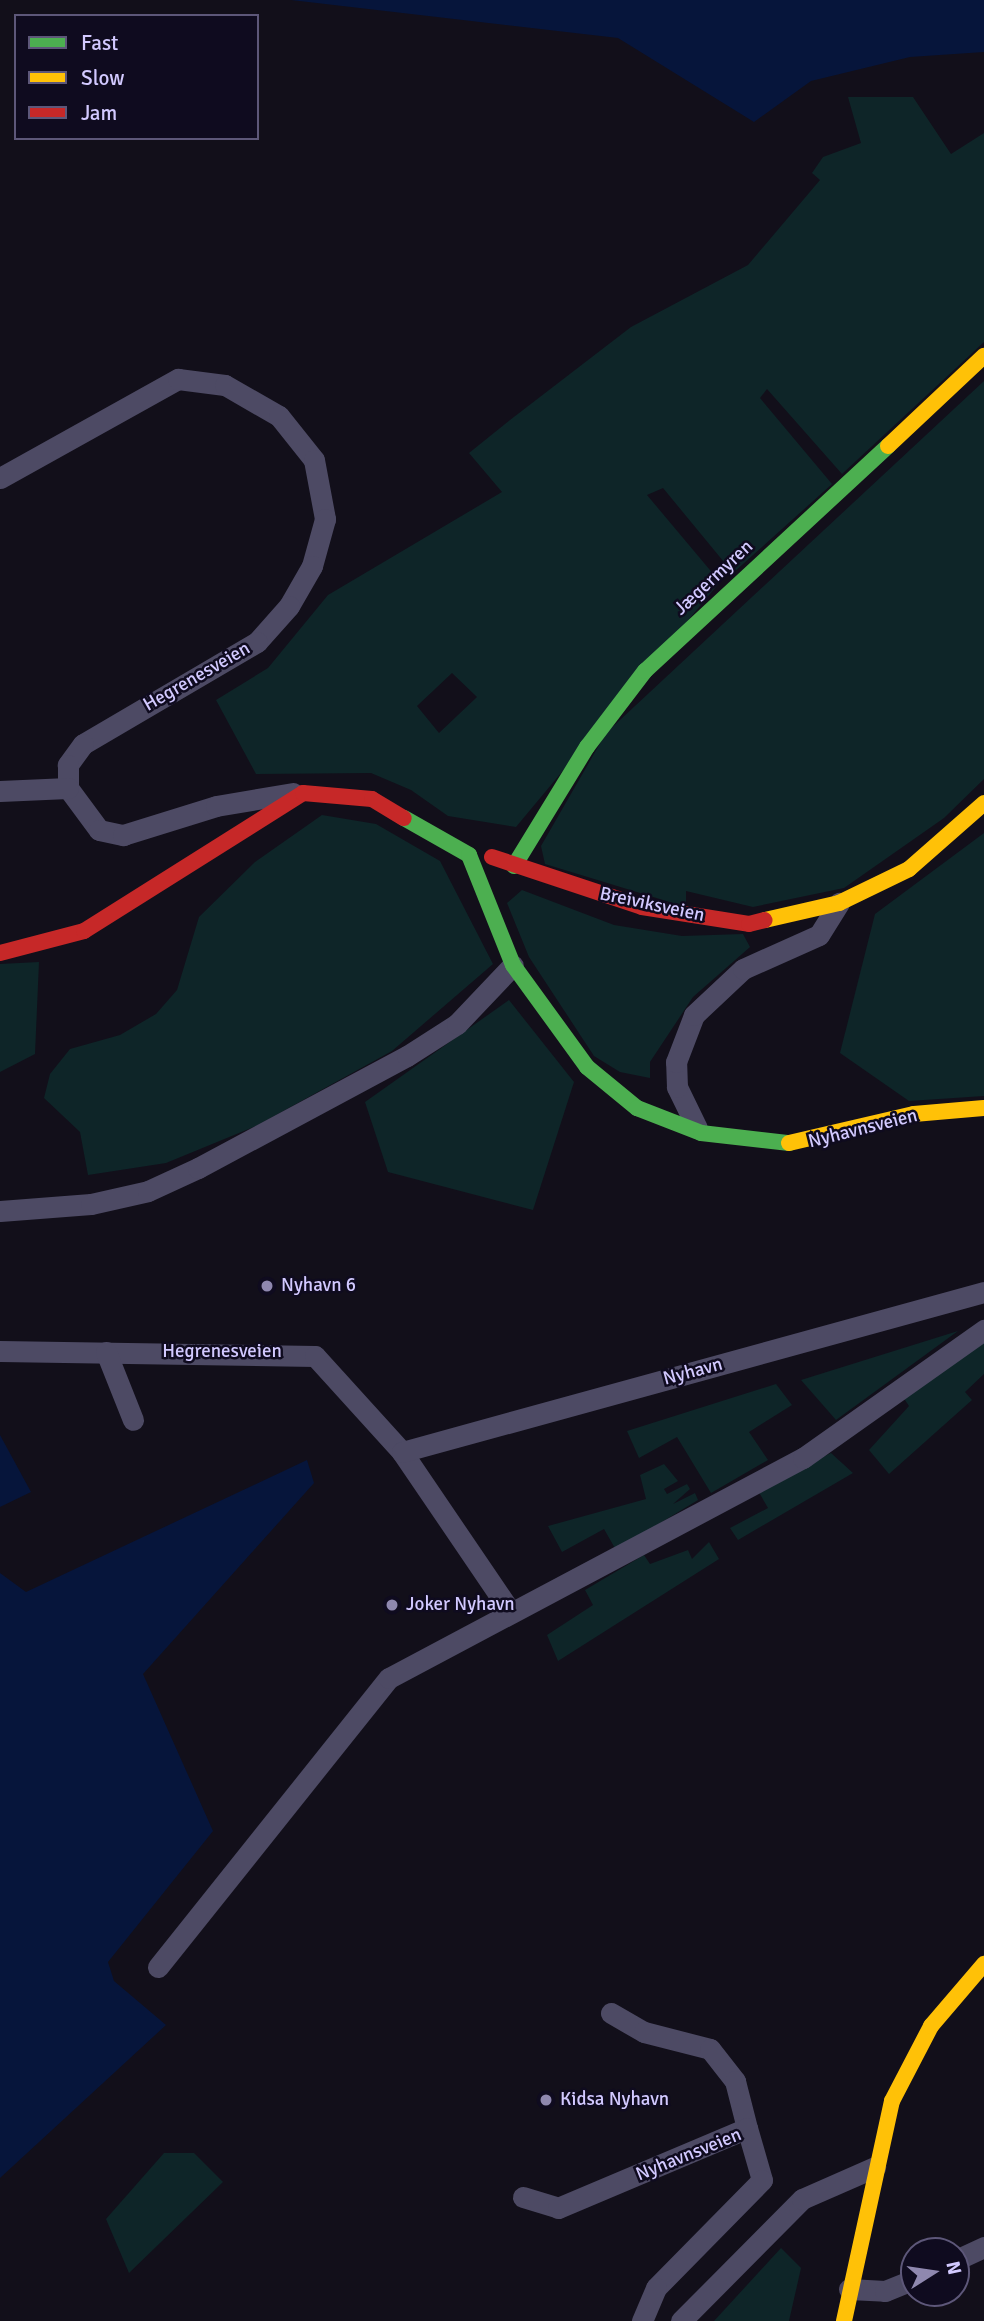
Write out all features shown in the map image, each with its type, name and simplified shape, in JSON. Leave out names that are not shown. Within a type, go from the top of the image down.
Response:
[{"type":"street","name":"Jægermyren","points":[[513,866],[587,747],[645,671],[984,356]]},
{"type":"street","points":[[0,953],[84,931],[303,793],[372,799],[470,855],[513,965],[587,1067],[617,1096],[701,1133]]},
{"type":"street","name":"Breiviksveien","points":[[470,855],[642,907],[749,924],[839,903],[909,869],[984,803]]},
{"type":"street","name":"Nyhavnsveien","points":[[701,1133],[803,1144],[914,1114],[984,1108]]},
{"type":"street","points":[[844,2321],[875,2167],[908,2061],[984,1964]]},
{"type":"lane","name":"Hegrenesveien","points":[[0,478],[178,379],[225,385],[279,416],[314,460],[325,519],[312,566],[289,606],[257,642],[83,744],[68,765],[68,788]]},
{"type":"lane","points":[[0,792],[68,788],[99,830],[123,835],[270,793],[303,793]]},
{"type":"lane","points":[[701,1133],[677,1087],[685,1030],[727,980],[820,935],[839,903]]},
{"type":"lane","points":[[0,1211],[91,1205],[148,1191],[198,1168],[407,1056],[457,1024],[513,965]]},
{"type":"lane","name":"Nyhavn","points":[[402,1452],[984,1292]]},
{"type":"lane","points":[[158,1967],[389,1678],[510,1611],[803,1458],[984,1330]]},
{"type":"lane","name":"Hegrenesveien","points":[[0,1351],[315,1356],[402,1452],[510,1611]]},
{"type":"lane","points":[[106,1352],[133,1420]]},
{"type":"lane","points":[[611,2013],[643,2032],[710,2049],[735,2081],[747,2129]]},
{"type":"lane","name":"Nyhavnsveien","points":[[523,2197],[558,2208],[747,2129],[762,2180],[656,2288],[642,2321]]},
{"type":"lane","points":[[681,2321],[802,2199],[875,2167]]},
{"type":"lane","points":[[849,2289],[885,2291],[900,2285]]},
{"type":"green space","points":[[848,97],[913,97],[951,154],[984,133],[984,342],[842,474],[767,389],[760,398],[832,484],[733,573],[663,488],[647,495],[720,582],[516,827],[448,816],[411,790],[371,773],[256,774],[216,700],[268,668],[328,595],[502,492],[469,453],[631,327],[748,265],[820,180],[812,173],[823,157],[861,143]],"holes":[[[452,673],[477,697],[439,733],[417,706]]]},
{"type":"green space","points":[[984,381],[984,779],[944,818],[844,888],[753,907],[686,891],[686,907],[545,864],[541,846],[606,733]]},
{"type":"green space","points":[[322,815],[376,824],[440,861],[493,964],[392,1051],[256,1126],[166,1163],[88,1175],[80,1132],[44,1098],[50,1074],[70,1049],[120,1035],[156,1014],[177,990],[199,917],[255,862]]},
{"type":"green space","points":[[984,833],[984,1096],[909,1101],[840,1053],[875,914]]},
{"type":"green space","points":[[522,890],[614,925],[682,936],[743,934],[750,947],[693,997],[650,1062],[650,1078],[620,1072],[594,1056],[529,957],[507,903]]},
{"type":"green space","points":[[39,962],[35,1054],[0,1072],[0,964]]},
{"type":"green space","points":[[509,1000],[574,1082],[533,1210],[388,1172],[365,1102]]},
{"type":"green space","points":[[958,1331],[836,1420],[801,1380]]},
{"type":"green space","points":[[984,1339],[984,1374],[965,1392],[972,1400],[889,1474],[869,1450],[909,1406],[903,1397]]},
{"type":"green space","points":[[776,1384],[792,1405],[749,1432],[768,1460],[711,1493],[677,1437],[639,1458],[627,1431]]},
{"type":"green space","points":[[831,1453],[853,1473],[738,1540],[730,1528],[768,1508],[757,1489]]},
{"type":"green space","points":[[664,1464],[678,1481],[664,1489],[667,1494],[687,1484],[690,1489],[673,1504],[695,1493],[698,1500],[616,1550],[604,1529],[562,1552],[548,1526],[646,1499],[640,1475]]},
{"type":"green space","points":[[709,1542],[719,1559],[558,1661],[547,1635],[593,1605],[585,1590],[644,1555],[650,1564],[688,1550],[692,1559]]},
{"type":"green space","points":[[164,2153],[194,2153],[223,2182],[129,2273],[106,2219]]},
{"type":"green space","points":[[781,2248],[801,2268],[789,2321],[714,2321]]},
{"type":"water","points":[[291,0],[984,0],[984,52],[910,57],[811,81],[754,122],[618,38]]},
{"type":"water","points":[[0,1435],[31,1492],[0,1507]]},
{"type":"water","points":[[307,1460],[314,1483],[143,1674],[213,1831],[108,1962],[114,1981],[166,2025],[0,2178],[0,1573],[26,1592]]},
{"type":"traffic: fast","points":[[514,866],[587,747],[645,671],[888,446]]},
{"type":"traffic: fast","points":[[404,818],[469,855],[513,965],[587,1067],[637,1108],[701,1133],[789,1143]]},
{"type":"traffic: slow","points":[[888,446],[984,356]]},
{"type":"traffic: slow","points":[[765,920],[839,903],[909,869],[984,803]]},
{"type":"traffic: slow","points":[[789,1143],[914,1114],[984,1108]]},
{"type":"traffic: slow","points":[[844,2321],[892,2101],[931,2026],[984,1964]]},
{"type":"traffic: jam","points":[[0,953],[84,931],[303,793],[372,799],[404,818]]},
{"type":"traffic: jam","points":[[492,857],[642,907],[749,924],[765,920]]},
{"type":"place","name":"Nyhavn 6","points":[[267,1286]]},
{"type":"place","name":"Joker Nyhavn","points":[[392,1605]]},
{"type":"place","name":"Kidsa Nyhavn","points":[[546,2100]]}]
